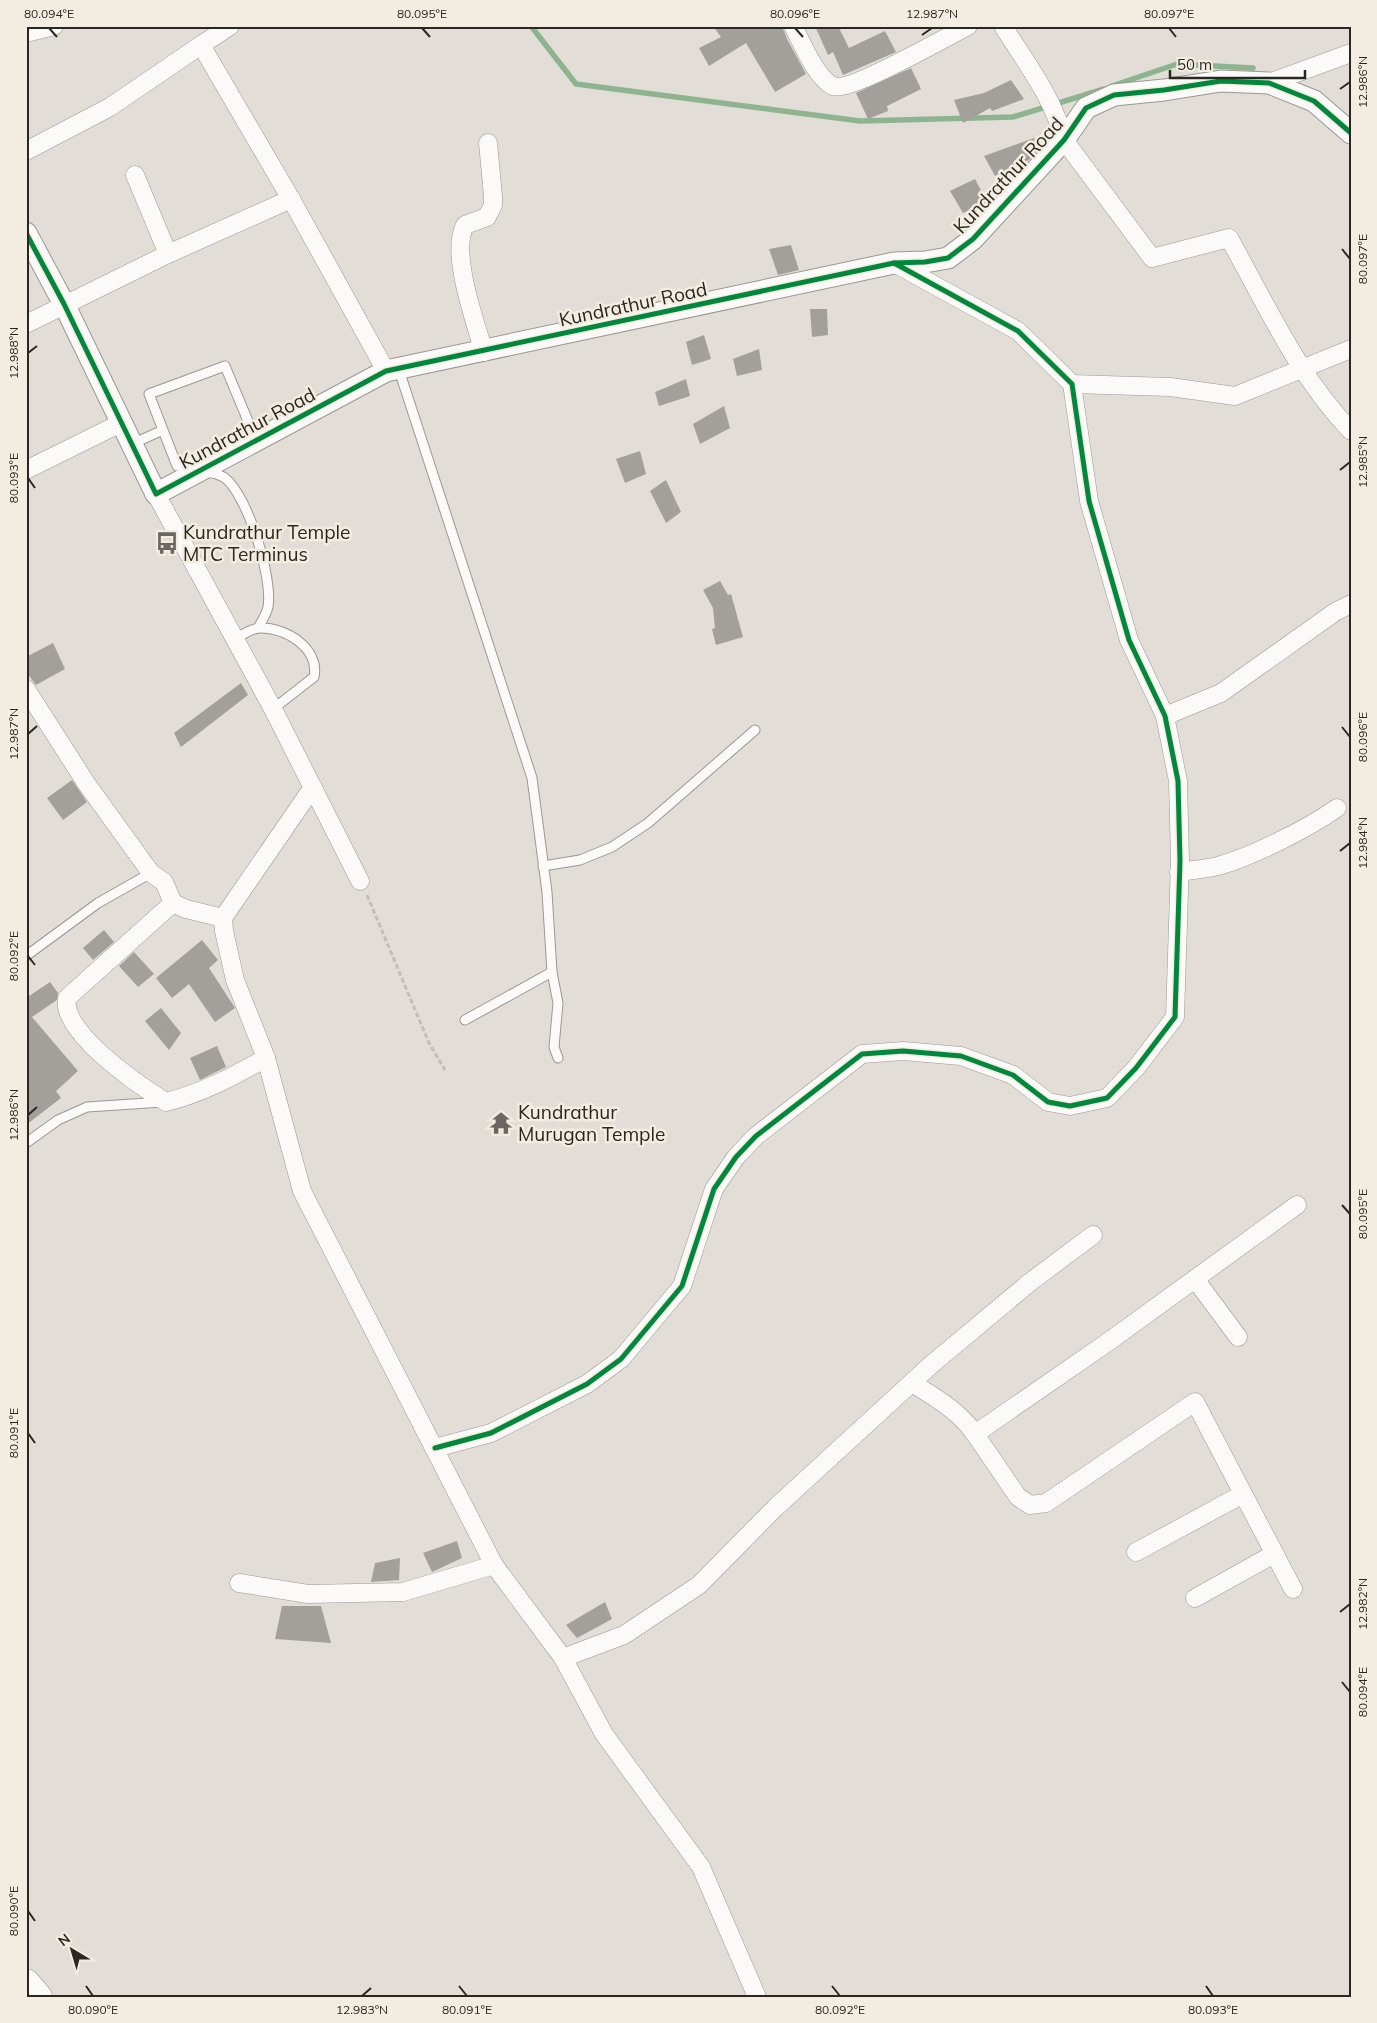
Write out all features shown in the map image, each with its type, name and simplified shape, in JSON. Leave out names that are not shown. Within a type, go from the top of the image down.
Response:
[{"type":"main road","points":[[26,1983],[38,1997]]},
{"type":"street","points":[[26,32],[54,26]]},
{"type":"street","points":[[26,151],[110,107],[230,26]]},
{"type":"street","points":[[793,26],[812,62],[832,86],[840,88],[871,76],[934,34],[968,26]]},
{"type":"street","points":[[1002,26],[1048,96],[1059,119],[1064,140],[1152,258],[1229,238],[1302,369],[1336,415],[1351,431]]},
{"type":"street","points":[[201,45],[393,371]]},
{"type":"street","points":[[1269,83],[1351,53]]},
{"type":"street","name":"Kundrathur Road","points":[[156,494],[393,371],[894,263],[925,262],[948,258],[972,239],[1003,209],[1064,140],[1086,108],[1114,95],[1164,90],[1220,81],[1269,83],[1314,101],[1351,133]]},
{"type":"street","points":[[484,352],[468,296],[460,239],[465,225],[487,217],[493,206],[488,143]]},
{"type":"street","points":[[135,174],[168,254]]},
{"type":"street","points":[[26,324],[168,254],[291,199]]},
{"type":"street","points":[[26,233],[64,304],[156,494],[273,708],[360,881]]},
{"type":"street","points":[[435,1448],[491,1433],[587,1384],[621,1359],[682,1286],[714,1189],[736,1157],[756,1136],[862,1054],[903,1051],[961,1056],[1013,1075],[1048,1102],[1070,1106],[1107,1098],[1136,1068],[1175,1017],[1179,872],[1178,780],[1165,716],[1129,640],[1089,501],[1072,384],[1018,331],[894,263]]},
{"type":"street","points":[[1072,384],[1170,387],[1235,396],[1351,349]]},
{"type":"street","points":[[26,470],[121,423]]},
{"type":"street","points":[[1165,716],[1221,693],[1335,612],[1351,604]]},
{"type":"street","points":[[26,689],[86,783],[151,873],[164,882],[173,903],[223,918]]},
{"type":"street","points":[[313,787],[223,918],[235,980],[266,1058],[302,1191],[494,1565],[563,1658],[604,1734],[701,1867],[757,1997]]},
{"type":"street","points":[[1179,872],[1219,865],[1272,844],[1319,820],[1337,808]]},
{"type":"street","points":[[173,903],[67,998],[65,1006],[69,1016],[88,1040],[109,1060],[166,1102],[188,1096],[220,1083],[266,1058]]},
{"type":"street","points":[[975,1434],[1196,1279],[1297,1205]]},
{"type":"street","points":[[563,1658],[624,1635],[670,1607],[700,1585],[775,1508],[912,1383],[1029,1283],[1094,1235]]},
{"type":"street","points":[[1196,1279],[1238,1337]]},
{"type":"street","points":[[912,1383],[943,1402],[965,1420],[1018,1497],[1030,1505],[1046,1503],[1196,1402],[1293,1589]]},
{"type":"street","points":[[1136,1552],[1243,1494]]},
{"type":"street","points":[[1195,1598],[1274,1554]]},
{"type":"street","points":[[239,1583],[308,1594],[403,1592],[494,1565]]},
{"type":"lane","points":[[225,366],[253,433],[177,466],[163,430],[150,394],[225,366]]},
{"type":"lane","points":[[393,371],[532,778],[543,866],[552,972],[558,1003],[554,1047],[558,1058]]},
{"type":"lane","points":[[132,444],[163,430]]},
{"type":"lane","points":[[199,471],[216,473],[226,479],[237,493],[263,556],[268,580],[268,606],[265,617],[258,628]]},
{"type":"lane","points":[[235,639],[258,628],[279,630],[299,640],[312,660],[315,672],[314,677],[301,689],[273,708]]},
{"type":"lane","points":[[543,866],[580,860],[612,847],[648,823],[755,730]]},
{"type":"lane","points":[[26,956],[98,903],[151,873]]},
{"type":"lane","points":[[465,1020],[552,972]]},
{"type":"lane","points":[[26,1143],[58,1120],[87,1107],[166,1102]]},
{"type":"path","points":[[360,881],[429,1043],[445,1070]]},
{"type":"building","points":[[713,26],[782,26],[806,74],[775,92],[746,43],[709,66],[699,48],[721,37]]},
{"type":"building","points":[[815,26],[838,26],[849,48],[885,31],[896,52],[843,75],[833,52],[828,55]]},
{"type":"building","points":[[911,68],[921,89],[887,106],[888,111],[868,119],[856,93]]},
{"type":"building","points":[[1011,80],[1024,99],[992,111],[990,108],[963,123],[954,100],[984,93]]},
{"type":"building","points":[[1034,138],[1039,149],[1029,160],[995,176],[984,156]]},
{"type":"building","points":[[975,179],[987,202],[963,213],[950,191]]},
{"type":"building","points":[[791,245],[799,270],[778,275],[769,249]]},
{"type":"building","points":[[810,309],[827,309],[828,335],[812,337]]},
{"type":"building","points":[[704,335],[711,359],[692,365],[686,342]]},
{"type":"building","points":[[759,349],[762,370],[737,376],[733,359]]},
{"type":"building","points":[[686,379],[690,396],[659,406],[655,392]]},
{"type":"building","points":[[724,406],[730,428],[700,444],[693,424]]},
{"type":"building","points":[[640,451],[646,474],[625,483],[616,459]]},
{"type":"building","points":[[666,480],[681,512],[666,523],[650,491]]},
{"type":"building","points":[[720,581],[728,595],[731,594],[743,637],[716,645],[712,629],[715,628],[713,608],[703,590]]},
{"type":"building","points":[[53,643],[65,669],[36,685],[26,672],[26,657]]},
{"type":"building","points":[[241,683],[248,695],[181,747],[174,733]]},
{"type":"building","points":[[72,780],[87,802],[63,820],[47,798]]},
{"type":"building","points":[[104,930],[114,942],[93,960],[83,948]]},
{"type":"building","points":[[202,940],[218,960],[209,968],[235,1008],[215,1022],[189,984],[172,998],[156,978]]},
{"type":"building","points":[[134,952],[154,974],[138,987],[119,966]]},
{"type":"building","points":[[50,982],[58,993],[57,1000],[32,1017],[78,1071],[56,1091],[61,1098],[26,1125],[26,998]]},
{"type":"building","points":[[161,1008],[181,1033],[169,1050],[145,1021]]},
{"type":"building","points":[[217,1046],[226,1067],[200,1080],[190,1058]]},
{"type":"building","points":[[457,1541],[462,1558],[432,1572],[423,1553]]},
{"type":"building","points":[[400,1558],[399,1580],[371,1582],[375,1563]]},
{"type":"building","points":[[605,1602],[612,1619],[577,1638],[566,1625]]},
{"type":"building","points":[[282,1606],[321,1606],[331,1643],[275,1639]]},
{"type":"waterway","points":[[531,26],[576,84],[860,121],[1013,117],[1104,89]]},
{"type":"waterway","points":[[1112,86],[1177,64],[1253,68]]},
{"type":"cycle path","points":[[26,233],[64,304],[156,494],[386,371],[894,263],[925,262],[948,258],[973,239],[1064,140],[1086,108],[1114,95],[1164,90],[1221,81],[1269,83],[1314,101],[1351,133]]},
{"type":"cycle path","points":[[435,1448],[491,1433],[587,1384],[621,1359],[682,1286],[714,1189],[736,1157],[756,1136],[862,1054],[903,1051],[961,1056],[1013,1075],[1048,1102],[1070,1106],[1107,1098],[1136,1068],[1175,1017],[1180,861],[1178,781],[1165,716],[1129,640],[1089,501],[1072,384],[1018,331],[894,263]]},
{"type":"place","name":"Kundrathur Temple MTC Terminus","points":[[167,543]]},
{"type":"place","name":"Kundrathur Murugan Temple","points":[[501,1123]]}]
